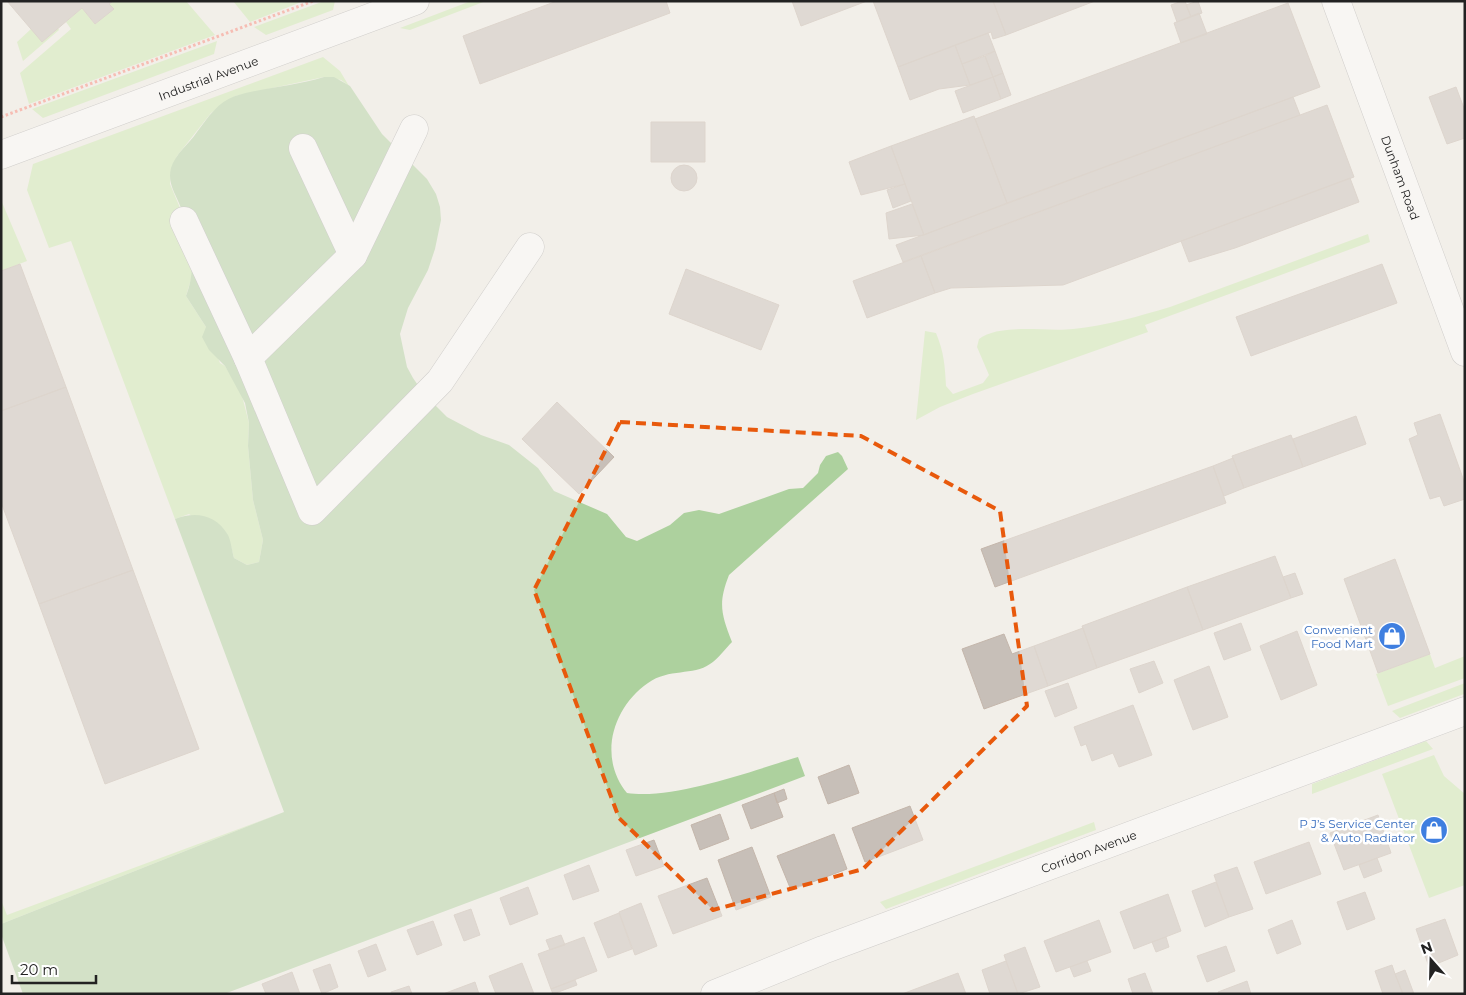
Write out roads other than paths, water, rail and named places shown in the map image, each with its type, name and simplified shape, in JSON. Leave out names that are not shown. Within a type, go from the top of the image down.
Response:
[{"type":"street","name":"Industrial Avenue","points":[[1,155],[415,1]]},
{"type":"street","name":"Dunham Road","points":[[1336,1],[1465,352]]},
{"type":"street","points":[[248,358],[353,256],[414,129]]},
{"type":"street","points":[[303,148],[353,256]]},
{"type":"street","points":[[184,220],[248,358],[312,511],[440,381],[530,247]]},
{"type":"street","name":"Corridon Avenue","points":[[714,994],[823,950],[1465,711]]},
{"type":"place","name":"Convenient Food Mart","points":[[1392,636]]},
{"type":"place","name":"P J’s Service Center & Auto Radiator","points":[[1434,830]]}]
